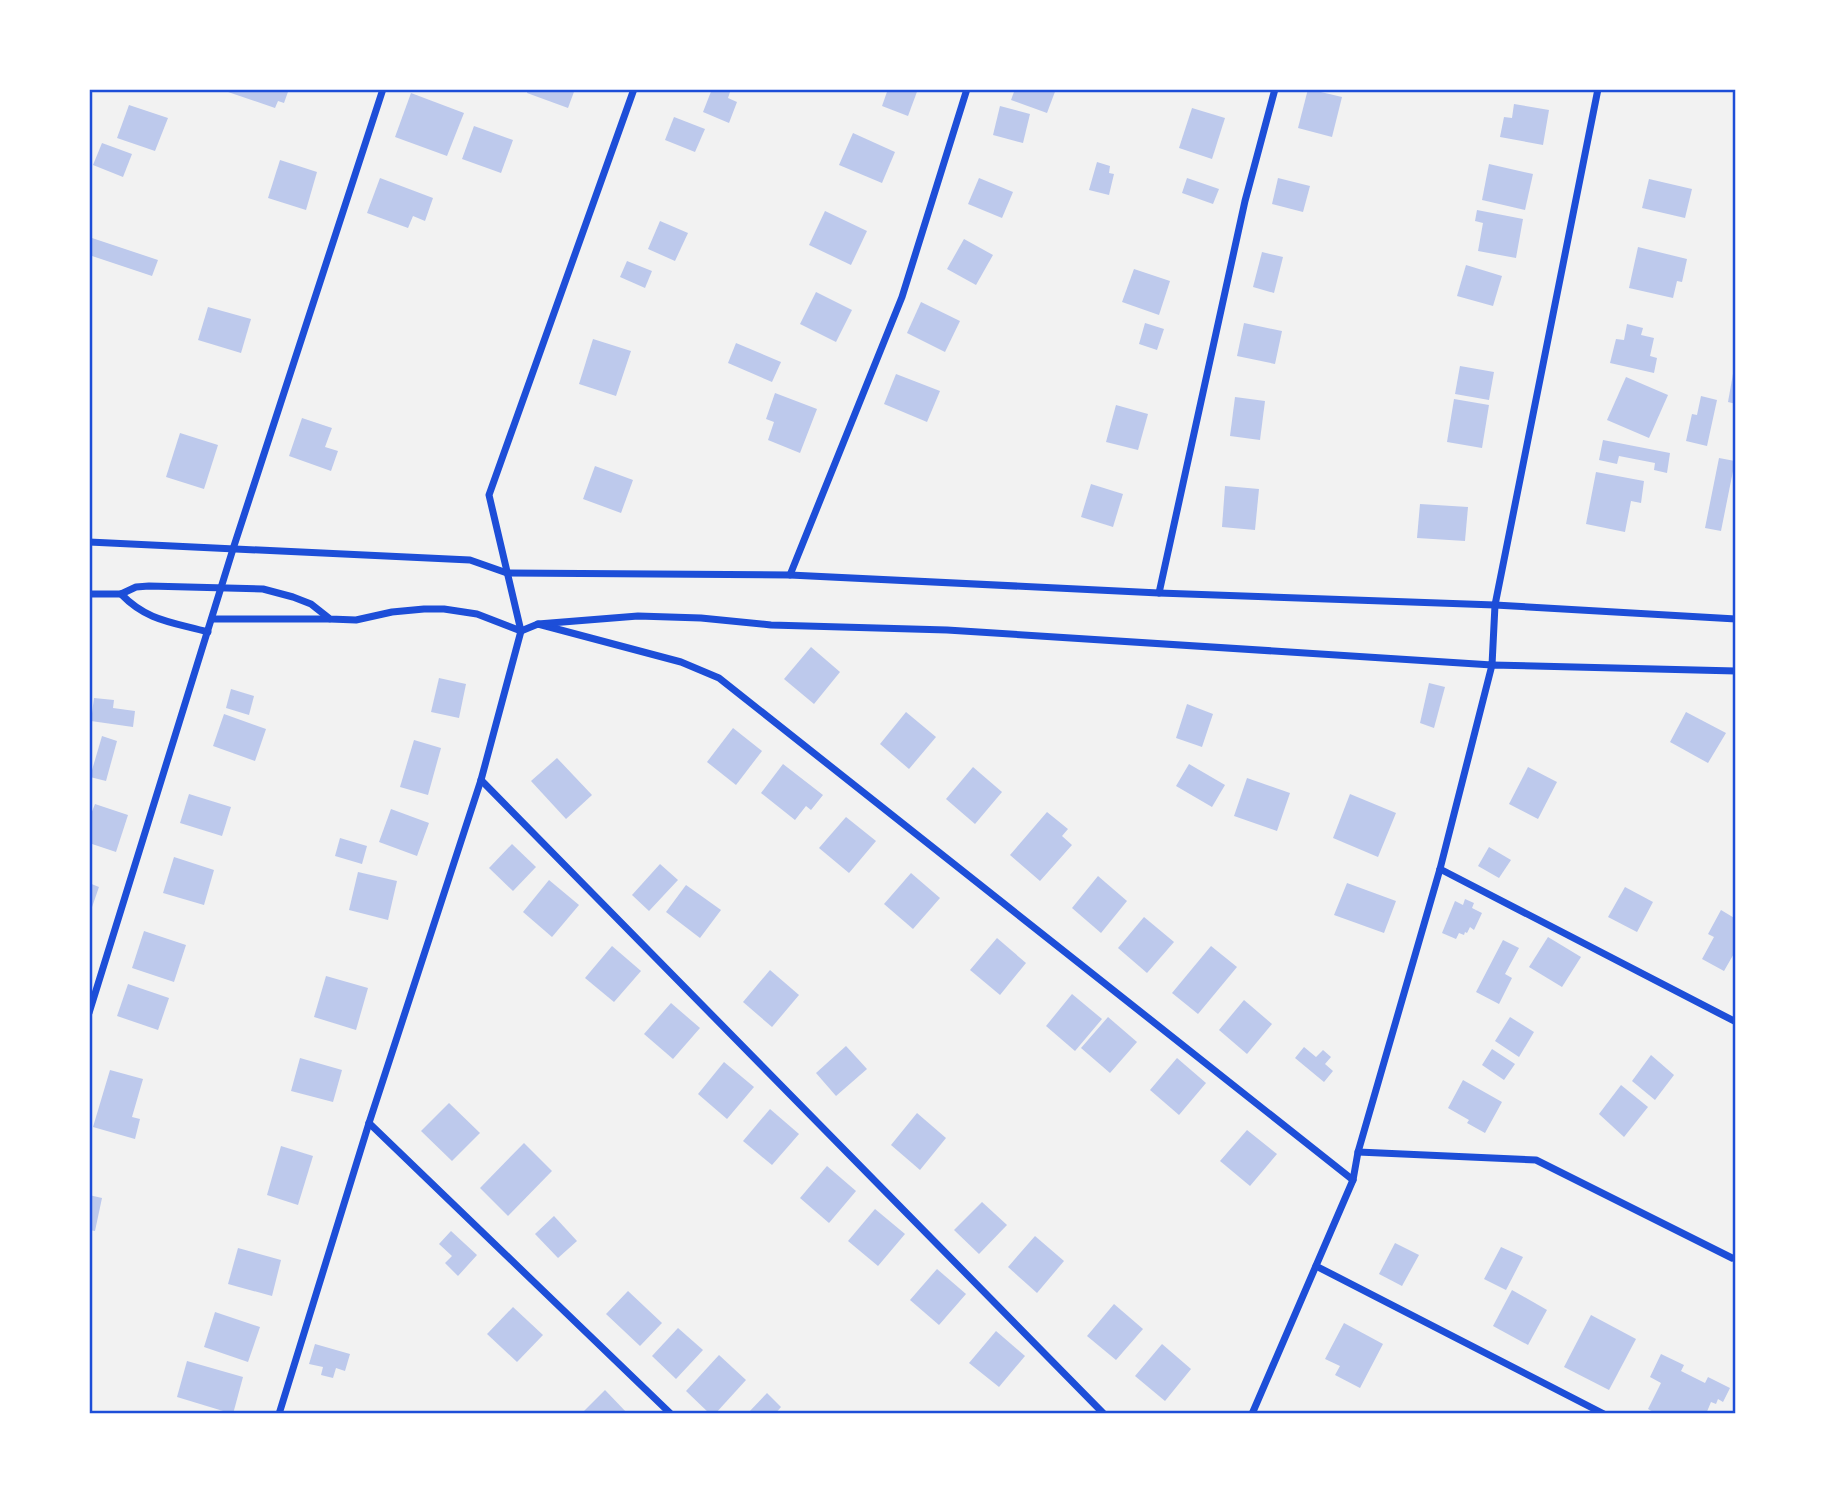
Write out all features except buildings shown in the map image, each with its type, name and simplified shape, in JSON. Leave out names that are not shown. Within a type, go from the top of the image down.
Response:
[{"type":"street","points":[[89,1013],[233,548],[383,89]]},
{"type":"street","points":[[279,1414],[369,1123],[481,780],[521,631],[489,495],[634,89]]},
{"type":"street","points":[[790,575],[902,298],[967,89]]},
{"type":"street","points":[[1158,593],[1245,201],[1275,89]]},
{"type":"street","points":[[1252,1414],[1353,1180],[1358,1152],[1440,869],[1492,665],[1495,605],[1598,89]]},
{"type":"street","points":[[89,542],[470,560],[507,573],[790,575],[1158,593],[1495,605],[1736,619]]},
{"type":"street","points":[[89,594],[121,594],[136,587],[149,586],[262,589],[311,604],[330,619]]},
{"type":"street","points":[[121,594],[134,607],[151,617],[208,632]]},
{"type":"street","points":[[212,619],[356,620],[392,612],[444,609],[477,614],[521,631],[538,624],[638,616],[701,618],[771,625],[947,630],[1492,665],[1736,671]]},
{"type":"street","points":[[538,624],[681,662],[719,678],[1353,1180]]},
{"type":"street","points":[[481,780],[1104,1414]]},
{"type":"street","points":[[1440,869],[1736,1022]]},
{"type":"street","points":[[369,1123],[671,1414]]},
{"type":"street","points":[[1358,1152],[1536,1160],[1732,1258]]},
{"type":"street","points":[[1316,1266],[1604,1414]]}]
